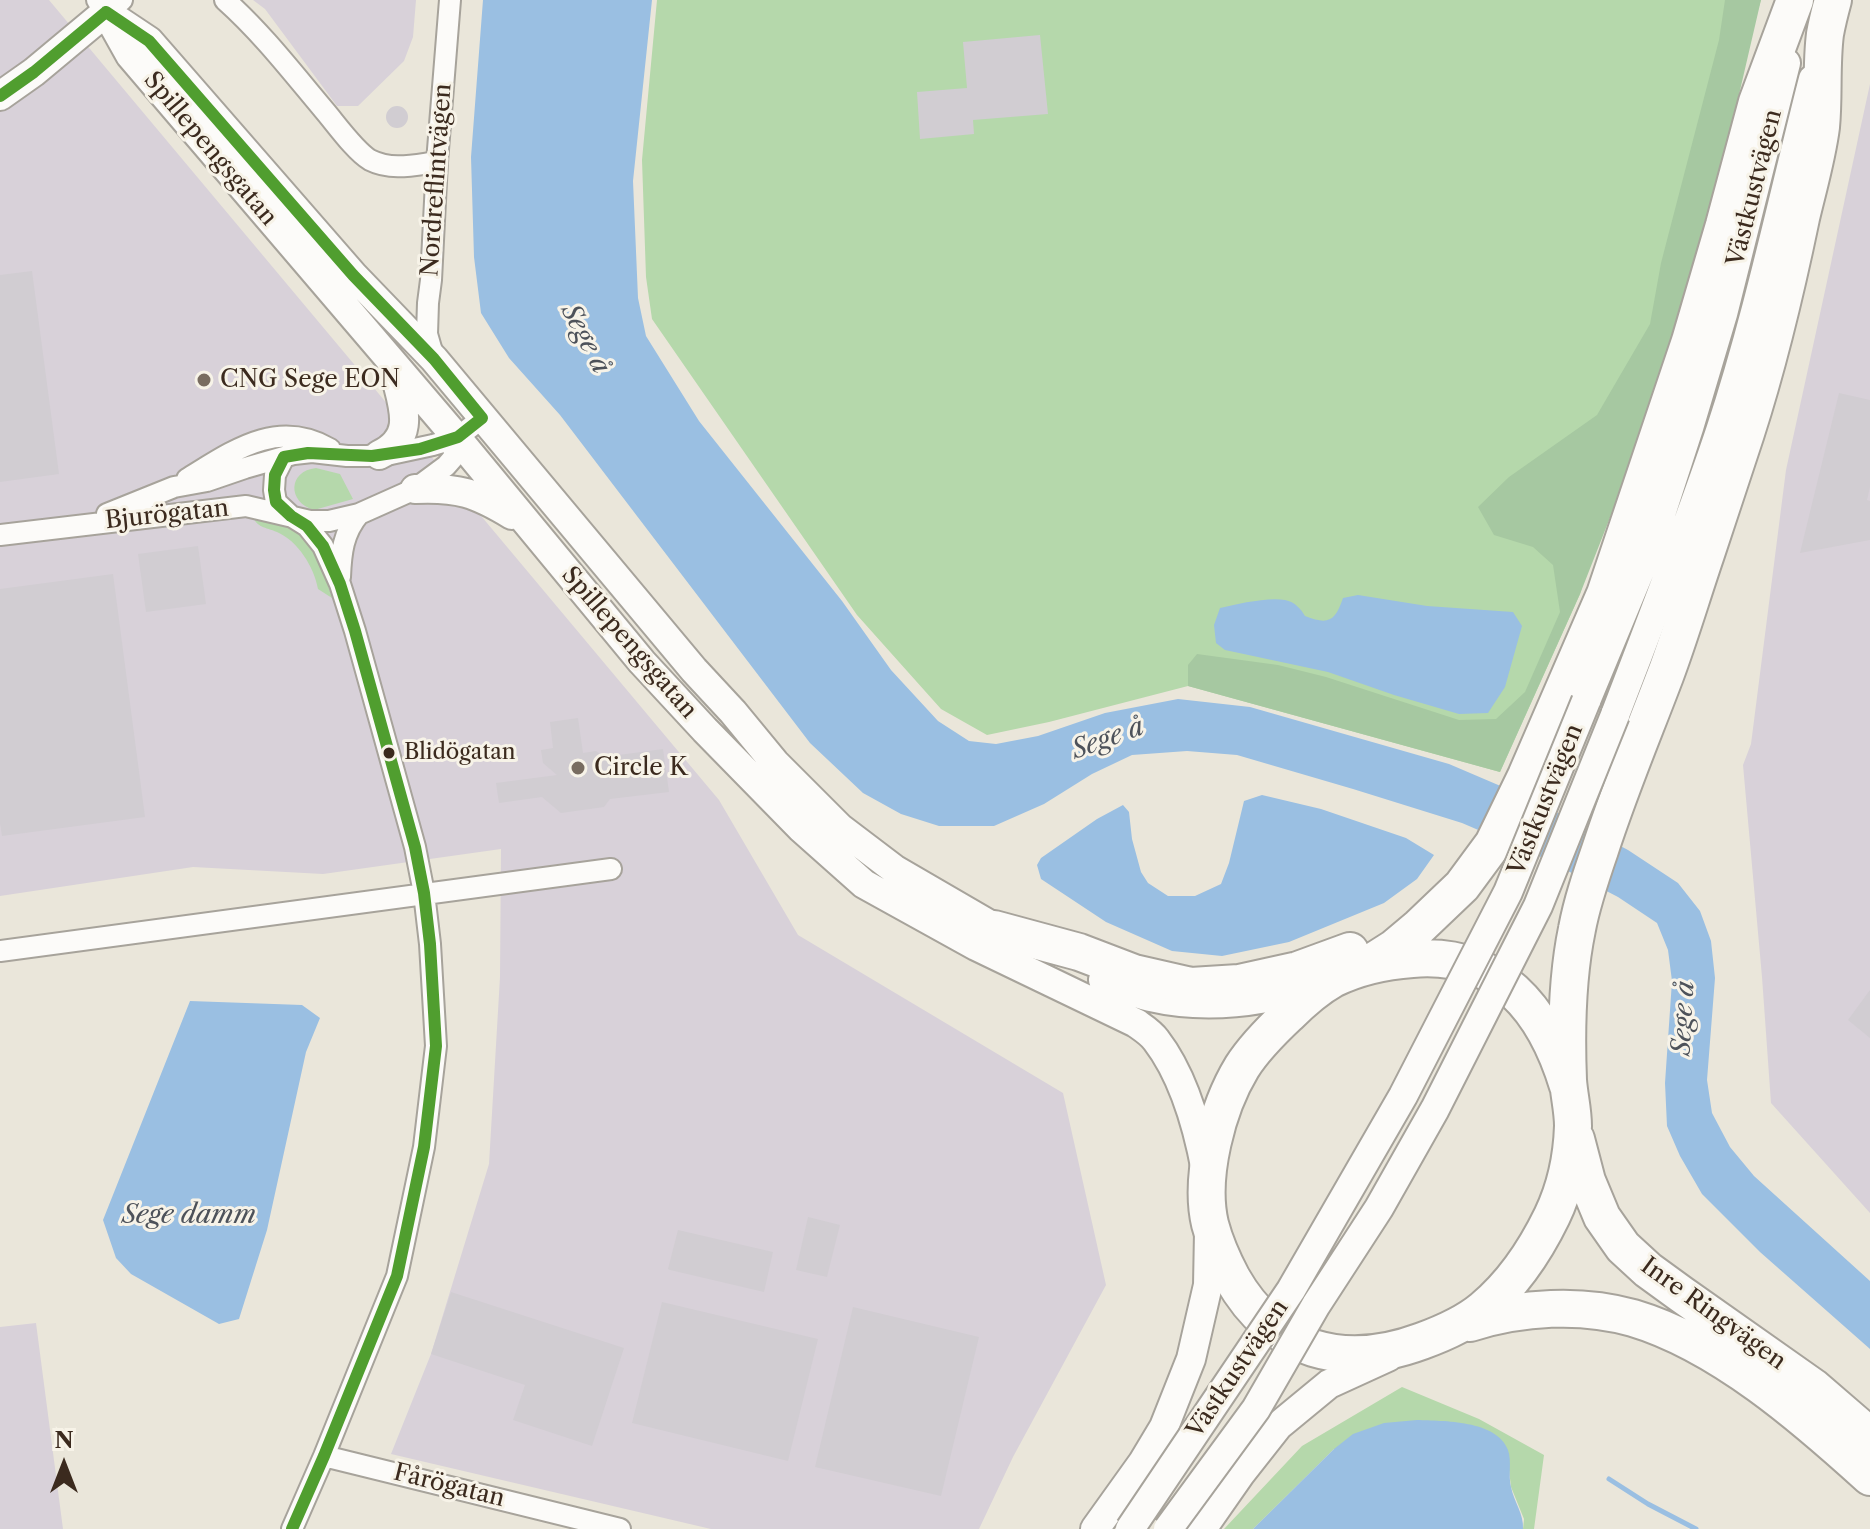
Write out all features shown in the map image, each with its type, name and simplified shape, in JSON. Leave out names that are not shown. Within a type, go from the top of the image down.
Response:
[{"type":"highway","points":[[1797,0],[1757,102],[1690,341],[1605,594],[1493,844],[1462,886],[1394,948],[1301,1002],[1276,1026],[1253,1050],[1239,1071],[1223,1106],[1213,1142],[1208,1181],[1209,1219],[1221,1257],[1248,1303],[1268,1324],[1291,1340],[1319,1351],[1367,1355],[1416,1344],[1457,1328],[1481,1311],[1521,1269],[1539,1241],[1564,1187],[1573,1123],[1568,1086],[1568,1005],[1576,931],[1609,823],[1673,655],[1771,348],[1821,130],[1829,16]]},
{"type":"highway","points":[[994,929],[1079,952],[1134,973],[1191,986],[1239,983],[1298,970],[1353,950],[1404,923],[1462,886]]},
{"type":"highway","points":[[1348,974],[1396,960],[1423,958],[1459,961],[1488,971],[1517,993],[1537,1019],[1561,1062],[1568,1086]]},
{"type":"highway","name":"Inre Ringvägen","points":[[1573,1123],[1587,1181],[1602,1217],[1623,1247],[1648,1270],[1813,1387],[1870,1436]]},
{"type":"highway","name":"Inre Ringvägen","points":[[1457,1328],[1488,1318],[1527,1311],[1567,1309],[1631,1317],[1659,1327],[1695,1344],[1754,1382],[1815,1427],[1870,1477]]},
{"type":"main road","name":"Västkustvägen","points":[[1130,1529],[1291,1290],[1403,1096],[1508,892],[1652,542],[1689,428],[1727,299],[1777,101],[1797,0]]},
{"type":"main road","points":[[0,96],[34,72],[109,4]]},
{"type":"main road","name":"Spillepengsgatan","points":[[109,4],[149,41],[353,275],[434,359],[694,670],[775,763],[840,828],[894,869],[994,929],[1078,970],[1148,996],[1210,1004],[1243,1001],[1307,988],[1348,974]]},
{"type":"main road","name":"Spillepengsgatan","points":[[109,4],[130,55],[457,438],[642,662],[705,730],[784,812],[864,884],[976,946],[1136,1023],[1155,1038],[1184,1093],[1208,1181]]},
{"type":"main road","name":"Västkustvägen","points":[[1168,1529],[1256,1409],[1316,1305],[1379,1208],[1428,1121],[1538,906],[1615,715],[1721,429],[1750,330],[1829,16]]},
{"type":"main road","points":[[379,455],[393,449],[400,438],[405,417],[393,365]]},
{"type":"main road","points":[[415,489],[456,490],[483,498],[531,526]]},
{"type":"main road","points":[[1095,1529],[1164,1427],[1191,1359],[1208,1285],[1209,1219]]},
{"type":"main road","points":[[1202,1529],[1278,1426],[1329,1384],[1416,1344]]},
{"type":"street","points":[[225,0],[252,24],[348,139],[369,159],[400,167],[437,162]]},
{"type":"street","name":"Nordreflintvägen","points":[[434,359],[427,334],[450,0]]},
{"type":"street","name":"Bjurögatan","points":[[174,487],[312,452],[341,456],[412,450],[457,438],[482,418]]},
{"type":"street","name":"Bjurögatan","points":[[81,524],[174,487],[230,454],[261,440],[303,437],[341,456]]},
{"type":"street","name":"Bjurögatan","points":[[0,535],[246,506],[310,521],[329,521],[359,514],[415,489],[453,458],[457,438]]},
{"type":"street","points":[[284,457],[275,475],[276,502],[307,526],[323,546],[340,584],[415,847],[430,944],[436,1046],[424,1147],[397,1276],[292,1529]]},
{"type":"street","points":[[340,584],[341,552],[350,525],[359,514]]},
{"type":"street","points":[[0,951],[611,869]]},
{"type":"street","name":"Fårögatan","points":[[324,1456],[620,1529]]},
{"type":"shaded area","points":[[0,0],[49,0],[719,800],[798,935],[1063,1093],[1106,1285],[1013,1457],[979,1529],[711,1529],[391,1454],[431,1354],[489,1164],[500,977],[501,849],[323,874],[193,867],[0,896]]},
{"type":"shaded area","points":[[253,0],[416,0],[413,37],[404,61],[358,106],[337,106],[265,9]]},
{"type":"shaded area","points":[[1870,84],[1870,1213],[1771,1103],[1743,765],[1751,744],[1786,470]]},
{"type":"shaded area","points":[[36,1323],[63,1529],[0,1529],[0,1327]]},
{"type":"green space","points":[[657,0],[1761,0],[1580,594],[1500,772],[1188,686],[987,735],[941,709],[857,615],[652,319],[646,277],[642,160]]},
{"type":"green space","points":[[1725,0],[1761,0],[1685,327],[1580,594],[1500,772],[1188,686],[1188,665],[1197,654],[1278,665],[1326,677],[1459,720],[1496,719],[1525,692],[1560,612],[1553,565],[1533,547],[1494,535],[1478,507],[1509,477],[1597,415],[1650,324],[1661,263],[1719,40]]},
{"type":"green space","points":[[316,468],[340,474],[353,499],[314,510],[305,506],[295,494],[296,480],[307,470]]},
{"type":"green space","points":[[252,515],[285,524],[306,540],[326,578],[332,598],[318,589],[313,572],[298,548],[285,536],[259,525]]},
{"type":"green space","points":[[1402,1387],[1479,1419],[1544,1455],[1534,1529],[1523,1529],[1524,1519],[1511,1487],[1509,1470],[1334,1449],[1253,1529],[1224,1529],[1302,1446]]},
{"type":"water","name":"Sege å","points":[[483,0],[652,0],[633,181],[638,298],[646,336],[699,421],[842,601],[891,670],[938,721],[969,741],[996,744],[1038,736],[1105,713],[1178,699],[1250,707],[1449,764],[1531,799],[1628,850],[1678,883],[1700,911],[1711,941],[1715,978],[1707,1080],[1712,1113],[1730,1147],[1754,1176],[1870,1281],[1870,1349],[1760,1252],[1702,1194],[1680,1156],[1667,1126],[1665,1083],[1672,981],[1668,950],[1657,923],[1618,897],[1539,856],[1462,823],[1237,755],[1187,751],[1132,755],[1092,774],[1044,804],[994,826],[939,826],[901,814],[863,793],[810,743],[560,415],[509,358],[481,313],[474,257],[471,157]]},
{"type":"water","points":[[1358,595],[1427,606],[1513,612],[1522,626],[1505,687],[1488,713],[1459,714],[1328,672],[1225,650],[1216,643],[1214,625],[1220,608],[1278,599],[1292,602],[1305,616],[1325,621],[1334,617],[1343,598]]},
{"type":"water","points":[[1262,795],[1321,809],[1406,838],[1434,855],[1417,879],[1384,903],[1289,942],[1222,956],[1172,951],[1106,922],[1041,879],[1037,865],[1041,858],[1123,805],[1129,812],[1132,839],[1141,872],[1148,883],[1168,896],[1195,896],[1221,884],[1244,801]]},
{"type":"water","name":"Sege damm","points":[[190,1001],[302,1005],[320,1018],[306,1052],[267,1230],[239,1319],[219,1324],[131,1274],[116,1258],[103,1220]]},
{"type":"water","points":[[1417,1420],[1468,1424],[1493,1433],[1502,1440],[1509,1454],[1511,1487],[1523,1529],[1253,1529],[1353,1434],[1384,1423]]},
{"type":"building","points":[[1040,35],[1048,114],[973,120],[974,134],[920,139],[917,92],[967,88],[963,42]]},
{"type":"building","points":[[393,106],[401,106],[408,117],[401,128],[393,128],[386,121],[386,113]]},
{"type":"building","points":[[32,271],[59,474],[0,482],[0,275]]},
{"type":"building","points":[[1839,393],[1870,400],[1870,487],[1867,500],[1870,501],[1870,540],[1800,553]]},
{"type":"building","points":[[198,546],[206,604],[146,612],[138,554]]},
{"type":"building","points":[[113,574],[145,817],[2,836],[0,589]]},
{"type":"building","points":[[578,718],[583,753],[596,751],[604,757],[663,749],[669,792],[610,799],[604,807],[561,813],[542,797],[499,803],[496,783],[557,775],[543,763],[541,750],[553,748],[550,722]]},
{"type":"building","points":[[1870,990],[1870,1038],[1848,1020]]},
{"type":"building","points":[[808,1217],[840,1225],[827,1277],[796,1270]]},
{"type":"building","points":[[678,1230],[773,1252],[764,1292],[668,1269]]},
{"type":"building","points":[[451,1292],[624,1348],[592,1446],[513,1420],[525,1385],[431,1354]]},
{"type":"building","points":[[662,1302],[818,1339],[788,1461],[632,1423]]},
{"type":"building","points":[[853,1307],[979,1337],[941,1496],[815,1467]]},
{"type":"waterway","points":[[1609,1479],[1696,1529]]},
{"type":"transit line","points":[[106,12],[149,41],[353,275],[434,359],[482,418],[458,437],[420,449],[372,456],[308,453],[284,457],[275,475],[276,502],[307,526],[323,546],[340,584],[355,631],[415,847],[424,893],[436,1046],[424,1147],[397,1276],[292,1529]]},
{"type":"transit line","points":[[0,96],[106,12]]},
{"type":"place","name":"CNG Sege EON","points":[[204,380]]},
{"type":"place","name":"Blidögatan","points":[[389,753]]},
{"type":"place","name":"Circle K","points":[[578,768]]}]
